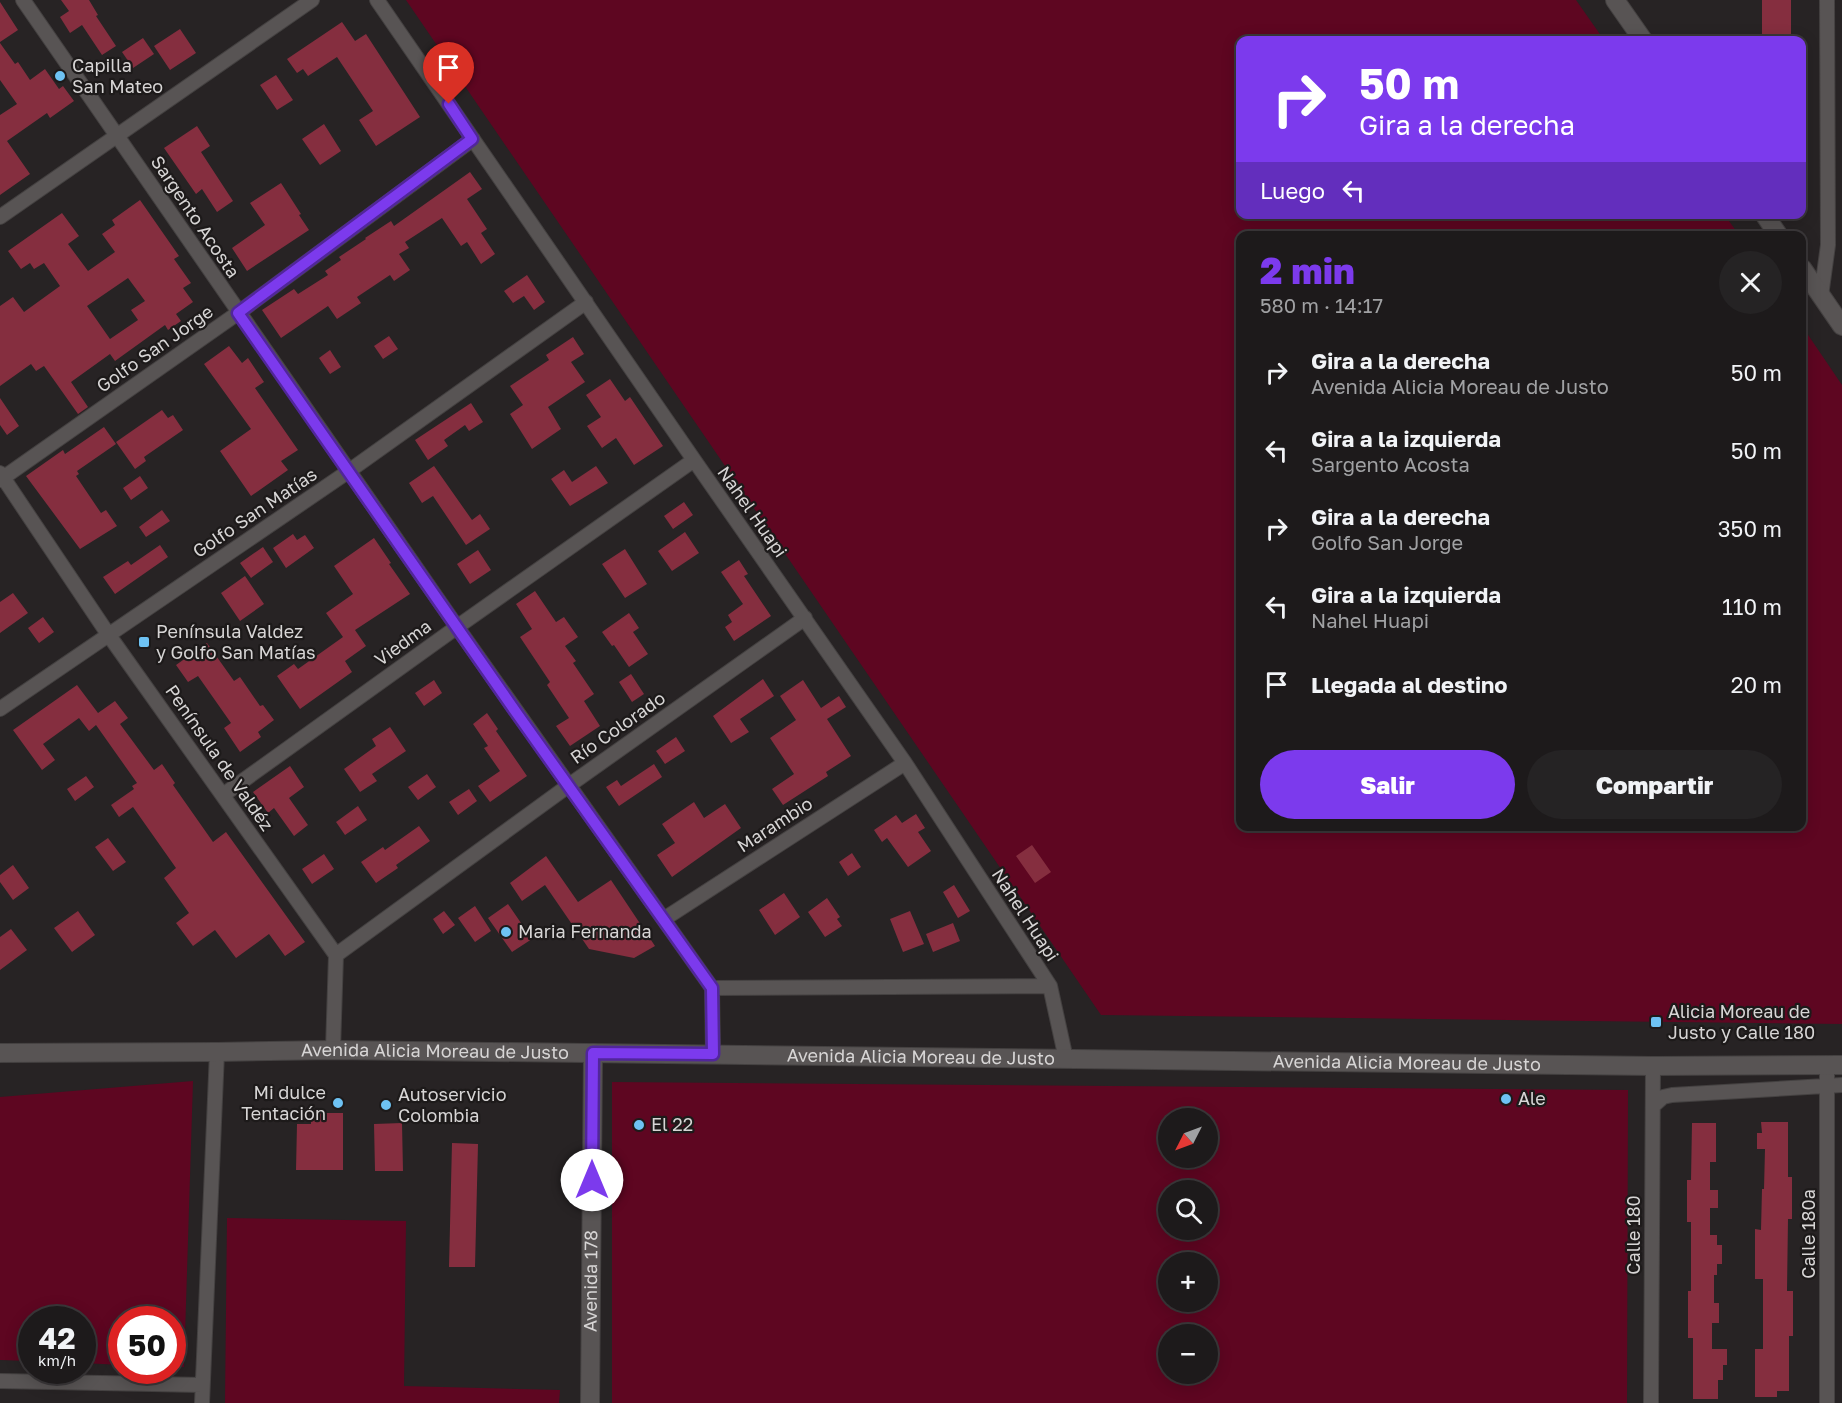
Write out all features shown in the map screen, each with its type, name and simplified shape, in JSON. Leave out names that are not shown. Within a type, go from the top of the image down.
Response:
[{"type":"main road","points":[[1618,2],[1640,36]]},
{"type":"main road","points":[[1806,274],[1842,326]]},
{"type":"main road","name":"Avenida Alicia Moreau de Justo","points":[[0,1053],[333,1050],[1653,1066],[1834,1065]]},
{"type":"main road","name":"Avenida 178","points":[[590,1403],[593,1053]]},
{"type":"street","name":"Sargento Acosta","points":[[23,0],[238,313],[712,988]]},
{"type":"street","points":[[0,217],[312,0]]},
{"type":"street","name":"Nahel Huapi","points":[[377,0],[905,763],[1050,986],[1066,1059]]},
{"type":"street","points":[[1821,296],[1828,245],[1827,0]]},
{"type":"street","name":"Golfo San Jorge","points":[[1,476],[238,313],[472,139]]},
{"type":"street","name":"Golfo San Matías","points":[[0,709],[349,471],[586,302]]},
{"type":"street","name":"Viedma","points":[[223,795],[694,460]]},
{"type":"street","name":"Península de Valdéz","points":[[1,476],[108,634],[336,955]]},
{"type":"street","name":"Río Colorado","points":[[336,955],[568,786],[805,618]]},
{"type":"street","name":"Marambio","points":[[664,918],[905,763]]},
{"type":"street","points":[[333,1050],[336,955]]},
{"type":"street","points":[[713,1054],[712,988],[1050,986]]},
{"type":"street","points":[[202,1403],[217,1052]]},
{"type":"street","name":"Calle 180a","points":[[1827,1403],[1826,1085],[1834,1065]]},
{"type":"street","name":"Calle 180","points":[[1651,1403],[1653,1066]]},
{"type":"street","points":[[1653,1106],[1663,1097],[1672,1095],[1842,1085]]},
{"type":"street","points":[[1827,1262],[1842,1262]]},
{"type":"street","points":[[0,1381],[202,1385]]},
{"type":"shaded area","points":[[406,0],[1576,0],[1601,36],[1236,36],[1236,219],[1728,219],[1736,231],[1236,231],[1236,831],[1806,831],[1806,332],[1842,385],[1842,1024],[1101,1015]]},
{"type":"shaded area","points":[[193,1081],[186,1306],[108,1306],[108,1364],[96,1364],[96,1306],[18,1306],[18,1361],[0,1360],[0,1097]]},
{"type":"shaded area","points":[[612,1082],[1628,1090],[1627,1403],[612,1403]]},
{"type":"shaded area","points":[[227,1218],[406,1221],[404,1386],[560,1390],[559,1403],[225,1403]]},
{"type":"building","points":[[61,0],[89,0],[98,15],[96,16],[116,46],[102,55],[82,25],[70,33],[60,17],[69,11]]},
{"type":"building","points":[[1762,0],[1791,0],[1791,36],[1762,36]]},
{"type":"building","points":[[0,2],[18,30],[0,42]]},
{"type":"building","points":[[342,22],[355,41],[366,34],[420,117],[376,146],[359,120],[373,111],[337,57],[308,76],[303,69],[297,73],[287,59]]},
{"type":"building","points":[[180,29],[196,53],[170,70],[154,46]]},
{"type":"building","points":[[143,38],[154,54],[133,68],[122,52]]},
{"type":"building","points":[[0,43],[15,64],[18,62],[30,80],[45,69],[59,89],[63,86],[74,101],[50,118],[47,113],[7,141],[30,174],[0,195],[0,115],[17,104],[0,80]]},
{"type":"building","points":[[276,75],[293,100],[277,110],[260,85]]},
{"type":"building","points":[[324,124],[341,151],[320,165],[302,139]]},
{"type":"building","points":[[197,126],[210,146],[201,152],[233,201],[217,212],[202,189],[196,194],[164,148]]},
{"type":"building","points":[[470,172],[482,189],[467,199],[487,229],[481,233],[495,254],[481,264],[467,242],[461,246],[442,218],[405,242],[409,248],[399,254],[410,270],[394,281],[390,275],[357,297],[361,303],[337,319],[328,306],[281,338],[262,310],[294,289],[298,294],[328,275],[325,271],[341,260],[339,257],[365,238],[391,221],[394,226]]},
{"type":"building","points":[[281,183],[309,230],[247,271],[232,248],[265,225],[250,203]]},
{"type":"building","points":[[140,200],[179,256],[174,259],[191,283],[183,288],[193,302],[176,314],[181,321],[168,330],[165,325],[115,361],[110,354],[71,382],[88,407],[78,414],[44,366],[36,371],[31,364],[0,386],[0,306],[13,297],[24,312],[60,286],[44,263],[34,269],[30,263],[21,269],[8,251],[62,213],[79,236],[68,244],[88,271],[115,252],[102,234],[115,225],[112,220]],"holes":[[[128,278],[145,301],[131,310],[138,320],[110,339],[87,306]]]},
{"type":"building","points":[[527,275],[545,302],[534,310],[524,296],[513,303],[504,291]]},
{"type":"building","points":[[389,336],[398,349],[383,359],[374,346]]},
{"type":"building","points":[[573,337],[584,354],[571,362],[585,382],[548,407],[561,429],[532,449],[510,414],[523,405],[510,386],[549,360],[546,355]]},
{"type":"building","points":[[229,346],[242,363],[248,358],[264,382],[255,388],[298,450],[281,461],[288,470],[251,496],[220,451],[251,429],[204,364]]},
{"type":"building","points":[[330,350],[341,367],[330,374],[319,358]]},
{"type":"building","points":[[610,379],[625,401],[630,397],[663,446],[634,465],[616,438],[602,448],[587,426],[601,417],[586,395]]},
{"type":"building","points":[[0,398],[19,426],[7,435],[0,425]]},
{"type":"building","points":[[471,403],[483,422],[469,431],[465,425],[444,440],[448,446],[428,460],[415,440]]},
{"type":"building","points":[[162,410],[168,418],[173,415],[183,430],[144,457],[146,461],[135,469],[116,442]]},
{"type":"building","points":[[104,427],[116,444],[77,471],[79,474],[76,476],[101,513],[106,510],[117,526],[80,549],[26,476],[63,450],[65,454]]},
{"type":"building","points":[[434,466],[472,520],[480,514],[490,529],[466,545],[433,496],[422,503],[409,483]]},
{"type":"building","points":[[596,466],[608,483],[570,506],[551,479],[564,470],[572,482]]},
{"type":"building","points":[[140,476],[148,488],[131,500],[123,488]]},
{"type":"building","points":[[684,502],[693,515],[673,529],[664,516]]},
{"type":"building","points":[[162,510],[170,521],[146,537],[139,527]]},
{"type":"building","points":[[685,532],[699,553],[672,571],[658,551]]},
{"type":"building","points":[[293,534],[297,540],[305,535],[314,548],[286,568],[273,548]]},
{"type":"building","points":[[374,538],[410,594],[355,630],[366,646],[345,661],[352,672],[300,709],[277,676],[294,664],[298,669],[343,637],[326,613],[353,594],[334,566]]},
{"type":"building","points":[[160,545],[168,557],[115,594],[103,577],[128,561],[131,565]]},
{"type":"building","points":[[263,547],[273,562],[251,578],[240,563]]},
{"type":"building","points":[[625,549],[647,584],[625,598],[602,564]]},
{"type":"building","points":[[478,550],[491,570],[470,584],[457,564]]},
{"type":"building","points":[[739,560],[748,574],[744,576],[771,616],[734,641],[725,627],[732,622],[728,615],[743,604],[721,572]]},
{"type":"building","points":[[245,576],[264,604],[240,621],[221,593]]},
{"type":"building","points":[[535,591],[556,622],[564,617],[578,637],[565,646],[576,661],[573,663],[594,694],[584,701],[600,726],[570,746],[556,726],[569,718],[547,685],[550,682],[520,637],[532,629],[516,604]]},
{"type":"building","points":[[13,593],[28,613],[0,633],[0,602]]},
{"type":"building","points":[[629,613],[639,628],[633,632],[648,654],[629,667],[602,632]]},
{"type":"building","points":[[43,617],[54,632],[39,643],[28,628]]},
{"type":"building","points":[[207,643],[234,681],[240,677],[260,706],[263,705],[274,720],[258,732],[261,737],[240,752],[224,728],[231,723],[198,676],[188,682],[176,665]]},
{"type":"building","points":[[631,674],[644,694],[632,702],[619,682]]},
{"type":"building","points":[[763,679],[774,696],[740,719],[749,732],[731,743],[713,716]]},
{"type":"building","points":[[434,680],[442,693],[424,706],[415,693]]},
{"type":"building","points":[[803,680],[821,708],[839,696],[846,707],[827,719],[851,756],[826,772],[828,776],[783,805],[772,789],[794,774],[770,738],[796,720],[780,696]]},
{"type":"building","points":[[77,685],[98,713],[115,701],[128,718],[120,724],[154,770],[162,764],[175,783],[173,785],[213,842],[226,832],[305,942],[285,956],[269,934],[236,958],[215,930],[193,946],[176,923],[189,913],[164,878],[176,868],[133,807],[119,817],[111,805],[134,789],[132,786],[137,783],[96,725],[89,731],[79,718],[43,744],[55,760],[42,770],[13,730]]},
{"type":"building","points":[[487,713],[498,729],[496,731],[527,776],[490,802],[478,786],[500,771],[484,748],[488,746],[473,724]]},
{"type":"building","points":[[390,727],[406,751],[372,774],[377,781],[360,792],[344,769],[376,746],[372,739]]},
{"type":"building","points":[[676,737],[685,751],[665,764],[656,751]]},
{"type":"building","points":[[654,764],[662,777],[619,806],[606,787],[617,780],[621,786]]},
{"type":"building","points":[[290,766],[304,787],[289,798],[308,825],[294,836],[274,808],[268,813],[253,792]]},
{"type":"building","points":[[427,774],[436,787],[418,800],[408,787]]},
{"type":"building","points":[[86,776],[94,787],[75,801],[67,789]]},
{"type":"building","points":[[469,789],[477,801],[458,815],[449,802]]},
{"type":"building","points":[[694,802],[704,818],[725,804],[741,828],[672,877],[657,855],[675,843],[662,824]]},
{"type":"building","points":[[358,806],[367,820],[345,835],[336,822]]},
{"type":"building","points":[[916,814],[925,828],[918,832],[931,851],[908,867],[887,838],[882,842],[874,830],[896,815],[902,823]]},
{"type":"building","points":[[419,826],[430,841],[396,865],[398,868],[376,883],[361,862],[383,847],[385,850]]},
{"type":"building","points":[[108,838],[126,862],[113,871],[95,847]]},
{"type":"building","points":[[1032,845],[1051,872],[1035,883],[1016,856]]},
{"type":"building","points":[[852,853],[861,867],[848,876],[839,862]]},
{"type":"building","points":[[324,854],[334,869],[312,884],[302,869]]},
{"type":"building","points":[[546,856],[578,902],[611,880],[655,946],[634,958],[589,949],[545,885],[522,901],[510,883]]},
{"type":"building","points":[[13,865],[29,888],[13,900],[0,882],[0,875]]},
{"type":"building","points":[[954,885],[970,911],[958,918],[943,892]]},
{"type":"building","points":[[784,893],[800,917],[775,935],[759,910]]},
{"type":"building","points":[[827,898],[840,917],[837,919],[842,926],[825,937],[808,912]]},
{"type":"building","points":[[508,904],[532,939],[512,952],[488,918]]},
{"type":"building","points":[[475,906],[491,931],[475,942],[458,918]]},
{"type":"building","points":[[78,911],[95,935],[72,952],[54,928]]},
{"type":"building","points":[[444,911],[455,925],[443,934],[433,919]]},
{"type":"building","points":[[910,911],[924,944],[903,952],[890,919]]},
{"type":"building","points":[[953,923],[960,941],[933,952],[926,934]]},
{"type":"building","points":[[11,929],[27,950],[0,970],[0,937]]},
{"type":"building","points":[[311,1113],[343,1113],[343,1170],[296,1170],[297,1124],[311,1124]]},
{"type":"building","points":[[1761,1122],[1788,1122],[1788,1177],[1792,1177],[1792,1219],[1788,1219],[1787,1291],[1793,1291],[1793,1336],[1789,1336],[1789,1391],[1777,1391],[1777,1397],[1755,1397],[1755,1349],[1763,1349],[1763,1279],[1755,1279],[1755,1229],[1761,1230],[1762,1189],[1764,1189],[1765,1149],[1757,1149],[1757,1133],[1762,1133]]},
{"type":"building","points":[[402,1123],[403,1171],[375,1171],[374,1124]]},
{"type":"building","points":[[1692,1123],[1716,1123],[1716,1162],[1710,1162],[1710,1190],[1718,1190],[1718,1208],[1710,1208],[1710,1235],[1717,1235],[1717,1245],[1722,1245],[1722,1264],[1717,1264],[1717,1275],[1714,1275],[1714,1303],[1719,1303],[1719,1323],[1712,1323],[1712,1349],[1727,1349],[1727,1365],[1723,1365],[1723,1380],[1718,1380],[1718,1399],[1693,1399],[1693,1338],[1688,1338],[1691,1222],[1687,1222],[1687,1180],[1691,1180]]},
{"type":"building","points":[[452,1143],[478,1144],[475,1267],[449,1267]]},
{"type":"place","name":"Capilla San Mateo","points":[[60,76]]},
{"type":"place","name":"Península Valdez y Golfo San Matías","points":[[144,642]]},
{"type":"place","name":"Maria Fernanda","points":[[506,932]]},
{"type":"place","name":"Alicia Moreau de Justo y Calle 180","points":[[1656,1022]]},
{"type":"place","name":"Ale","points":[[1506,1099]]},
{"type":"place","name":"Mi dulce Tentación","points":[[338,1103]]},
{"type":"place","name":"Autoservicio Colombia","points":[[386,1105]]},
{"type":"place","name":"El 22","points":[[639,1125]]},
{"type":"route","points":[[449,104],[472,139],[238,313],[518,715],[712,988],[713,1054],[593,1053],[592,1180]]}]
